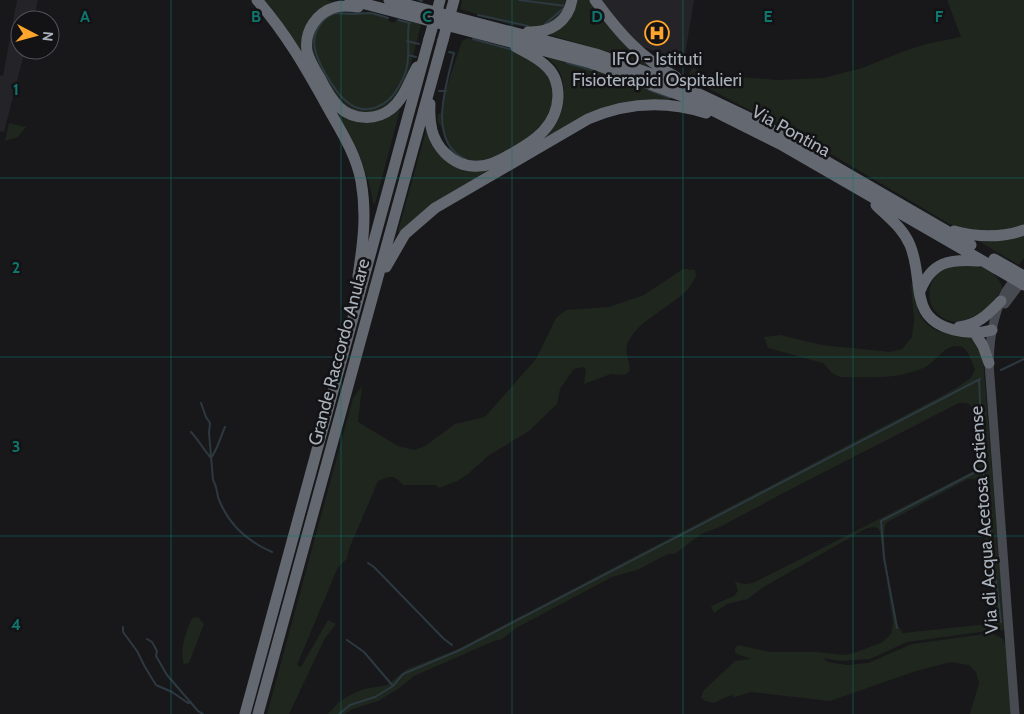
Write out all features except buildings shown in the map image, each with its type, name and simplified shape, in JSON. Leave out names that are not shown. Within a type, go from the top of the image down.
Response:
[{"type":"highway","points":[[257,0],[279,26],[291,44],[346,141],[357,166],[364,200],[365,229],[351,326]]},
{"type":"highway","name":"Via Pontina","points":[[350,0],[612,60],[676,83],[776,132],[934,224],[991,263],[1017,286]]},
{"type":"highway","name":"Via Pontina","points":[[389,0],[619,72],[688,98],[774,140],[991,263],[1024,271]]},
{"type":"highway","name":"Grande Raccordo Anulare","points":[[245,714],[440,0]]},
{"type":"highway","name":"Grande Raccordo Anulare","points":[[258,714],[454,0]]},
{"type":"highway","points":[[496,33],[546,30],[563,20],[572,0]]},
{"type":"highway","points":[[595,0],[619,33],[638,51],[656,65],[704,92],[716,101]]},
{"type":"highway","points":[[379,8],[336,7],[324,12],[317,18],[310,30],[307,41],[308,53],[326,88],[341,109],[350,114],[368,117],[390,110],[401,97],[429,42]]},
{"type":"highway","points":[[433,75],[430,110],[431,129],[436,142],[450,158],[464,165],[482,166],[496,162],[537,138],[551,124],[557,105],[557,86],[553,75],[543,63],[496,33]]},
{"type":"highway","points":[[364,327],[388,263],[399,243],[412,227],[444,201],[588,119],[626,106],[659,104],[687,108],[744,125]]},
{"type":"highway","points":[[862,191],[896,224],[907,238],[916,264],[921,303],[927,316],[935,322],[950,328],[975,333],[993,327]]},
{"type":"highway","points":[[934,224],[976,235],[1003,235],[1024,230]]},
{"type":"highway","points":[[920,293],[930,273],[940,265],[954,260],[991,263]]},
{"type":"highway","points":[[950,328],[973,324],[1001,301]]},
{"type":"highway","points":[[975,333],[983,346],[988,363]]},
{"type":"street","name":"Via di Acqua Acetosa Ostiense","points":[[1015,714],[988,363],[993,327],[1001,301],[1017,286]]},
{"type":"street","name":"Via di Acqua Acetosa Ostiense","points":[[993,327],[1017,286]]},
{"type":"shaded area","points":[[17,0],[38,0],[36,10],[15,10]]},
{"type":"shaded area","points":[[263,0],[326,0],[338,3],[320,12],[306,58],[271,7]]},
{"type":"shaded area","points":[[462,0],[570,0],[560,20],[536,28],[512,25],[460,9]]},
{"type":"shaded area","points":[[578,0],[591,0],[658,70],[598,49],[543,33],[574,11]]},
{"type":"shaded area","name":"IFO - Istituti Fisioterapici Ospitalieri","points":[[600,0],[694,0],[684,61],[634,44]]},
{"type":"shaded area","points":[[947,0],[1024,0],[1024,258],[1019,265],[819,147],[687,77],[693,67],[703,74],[778,80],[823,78],[862,68],[926,44],[961,37]]},
{"type":"shaded area","points":[[338,9],[387,16],[389,21],[393,23],[399,19],[421,24],[411,64],[399,94],[389,105],[375,112],[354,110],[337,100],[314,59],[312,41],[314,34],[321,22]]},
{"type":"shaded area","points":[[10,38],[10,60],[22,60],[4,132],[0,131],[0,75],[3,76]]},
{"type":"shaded area","points":[[468,38],[512,50],[541,67],[553,85],[553,108],[534,138],[492,162],[471,163],[450,152],[442,128],[437,121],[462,41]]},
{"type":"shaded area","points":[[544,55],[608,74],[669,98],[666,101],[641,101],[536,144],[548,134],[555,124],[561,109],[564,92],[558,69]]},
{"type":"shaded area","points":[[332,104],[347,115],[400,110],[375,204],[373,203],[363,164]]},
{"type":"shaded area","points":[[9,123],[26,127],[18,137],[5,141]]},
{"type":"shaded area","points":[[428,124],[451,165],[467,171],[498,167],[400,235],[398,231]]},
{"type":"shaded area","points":[[965,262],[988,270],[996,277],[1003,288],[981,316],[963,322],[954,322],[945,319],[932,307],[930,288],[933,280],[942,268]]},
{"type":"shaded area","points":[[683,269],[695,270],[696,276],[687,290],[645,322],[631,337],[626,349],[630,365],[629,372],[624,375],[611,374],[584,384],[586,370],[584,367],[574,369],[560,389],[557,404],[529,431],[488,456],[457,481],[439,488],[436,485],[403,485],[392,477],[378,481],[349,549],[347,559],[338,567],[297,665],[301,667],[328,620],[336,624],[325,638],[289,714],[267,714],[353,398],[362,386],[358,422],[398,446],[414,450],[425,446],[455,424],[485,417],[536,359],[556,318],[566,310],[609,307],[644,295]]},
{"type":"shaded area","points":[[911,283],[916,287],[916,301],[924,322],[944,333],[974,337],[983,358],[1005,630],[996,630],[992,622],[994,620],[990,551],[986,543],[979,483],[975,479],[968,479],[886,523],[884,545],[888,574],[898,626],[903,633],[988,624],[990,629],[988,631],[907,642],[870,659],[840,661],[824,658],[828,662],[847,665],[868,663],[912,644],[992,633],[1003,639],[1006,646],[1011,714],[970,714],[979,683],[976,672],[969,665],[951,662],[916,671],[830,701],[751,692],[735,697],[731,695],[714,703],[705,701],[701,697],[704,690],[735,661],[751,659],[735,653],[735,648],[738,645],[770,652],[817,652],[845,655],[883,642],[891,634],[893,624],[880,532],[878,528],[874,527],[867,528],[762,588],[748,599],[727,604],[714,613],[711,606],[734,596],[738,591],[735,581],[746,584],[757,581],[972,472],[976,463],[974,412],[969,404],[959,403],[722,526],[701,534],[675,554],[668,554],[637,570],[612,577],[516,628],[502,639],[414,676],[398,689],[378,701],[353,709],[345,714],[328,714],[338,703],[350,695],[364,689],[387,685],[407,669],[456,650],[953,390],[971,378],[975,369],[964,348],[957,346],[944,351],[929,365],[915,371],[894,376],[872,377],[840,377],[832,373],[823,363],[768,348],[764,337],[780,335],[822,345],[890,352],[902,349],[912,337],[914,320]]},
{"type":"shaded area","points":[[198,617],[204,624],[189,663],[184,664],[182,653],[186,635],[192,618]]},
{"type":"waterway","points":[[519,0],[566,6]]},
{"type":"waterway","points":[[545,24],[564,8]]},
{"type":"waterway","points":[[388,18],[370,13],[336,13],[323,21],[315,34],[316,54],[330,81],[343,98],[353,106],[361,109],[368,109],[383,104],[395,93],[403,80],[407,65],[409,23]]},
{"type":"waterway","points":[[478,15],[528,26]]},
{"type":"waterway","points":[[398,20],[410,23]]},
{"type":"waterway","points":[[473,39],[513,50]]},
{"type":"waterway","points":[[407,41],[419,44]]},
{"type":"waterway","points":[[449,52],[454,53],[444,96],[443,126],[446,139],[453,151],[465,159]]},
{"type":"waterway","points":[[408,55],[416,57]]},
{"type":"waterway","points":[[567,63],[592,70]]},
{"type":"waterway","points":[[649,90],[670,98]]},
{"type":"waterway","points":[[439,91],[446,91]]},
{"type":"waterway","points":[[1001,370],[1024,359]]},
{"type":"waterway","points":[[339,714],[350,705],[375,697],[393,686],[403,674],[460,650],[980,379]]},
{"type":"waterway","points":[[979,380],[983,468],[1001,622]]},
{"type":"waterway","points":[[201,403],[210,423],[209,433],[213,480],[224,511],[235,526],[248,538],[272,552]]},
{"type":"waterway","points":[[191,432],[211,458],[225,427]]},
{"type":"waterway","points":[[897,628],[884,558],[881,521],[983,468]]},
{"type":"waterway","points":[[368,563],[452,645]]},
{"type":"waterway","points":[[123,627],[123,632],[137,651],[156,685],[172,692],[188,703],[191,702]]},
{"type":"waterway","points":[[147,639],[152,642],[157,651],[156,656],[167,675],[198,711],[203,714]]},
{"type":"waterway","points":[[347,640],[364,652],[393,686]]},
{"type":"place","name":"IFO - Istituti Fisioterapici Ospitalieri","points":[[657,33]]}]
